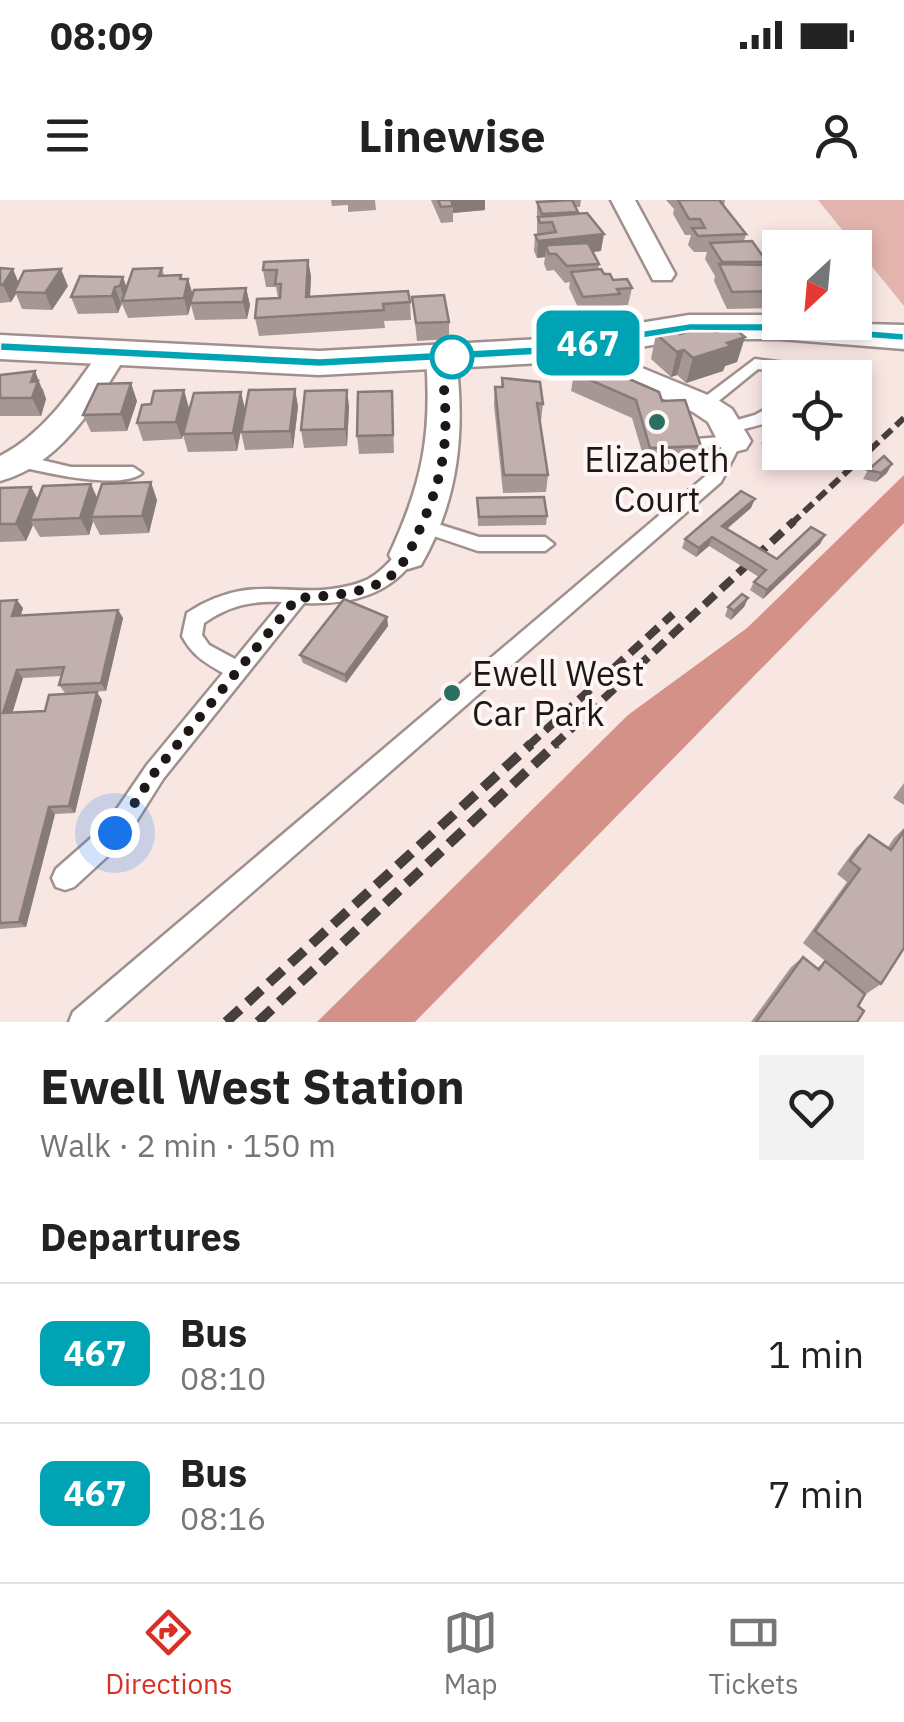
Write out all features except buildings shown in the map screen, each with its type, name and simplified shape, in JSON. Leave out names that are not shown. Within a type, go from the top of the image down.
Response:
[{"type":"main road","points":[[0,346],[269,362],[441,358],[568,347],[690,327],[780,328],[904,337]]},
{"type":"street","points":[[623,200],[662,274]]},
{"type":"street","points":[[568,347],[704,406],[721,416],[732,435]]},
{"type":"street","points":[[10,465],[82,400],[112,354]]},
{"type":"street","points":[[415,540],[445,460],[447,420],[441,358]]},
{"type":"lane","points":[[704,406],[755,364],[762,365]]},
{"type":"lane","points":[[689,444],[732,435],[762,418]]},
{"type":"lane","points":[[83,1022],[715,478],[732,435]]},
{"type":"lane","points":[[10,465],[71,473],[133,473]]},
{"type":"lane","points":[[238,672],[202,651],[192,636],[194,619],[231,595],[297,598],[362,588],[389,578],[415,540],[545,544]]},
{"type":"lane","points":[[65,878],[115,833],[155,772],[297,598]]},
{"type":"shaded area","points":[[818,200],[904,200],[904,306],[872,267],[872,230],[842,230]]},
{"type":"shaded area","points":[[904,475],[904,523],[415,1022],[317,1022],[628,715],[747,628]]},
{"type":"railway","points":[[791,524],[904,418]]},
{"type":"railway","points":[[553,746],[794,521]]},
{"type":"railway","points":[[528,746],[673,614]]},
{"type":"railway","points":[[226,1022],[531,744]]},
{"type":"railway","points":[[258,1022],[556,744]]},
{"type":"bus line","name":"467","points":[[0,347],[252,362],[320,362],[542,351],[690,327],[780,328],[904,337]]},
{"type":"place","name":"Elizabeth Court","points":[[657,422]]},
{"type":"place","name":"Ewell West Car Park","points":[[452,693]]},
{"type":"route","points":[[115,833],[155,772],[297,598],[328,596],[389,578],[408,555],[436,494],[445,460],[447,420],[441,358],[452,357]]}]
